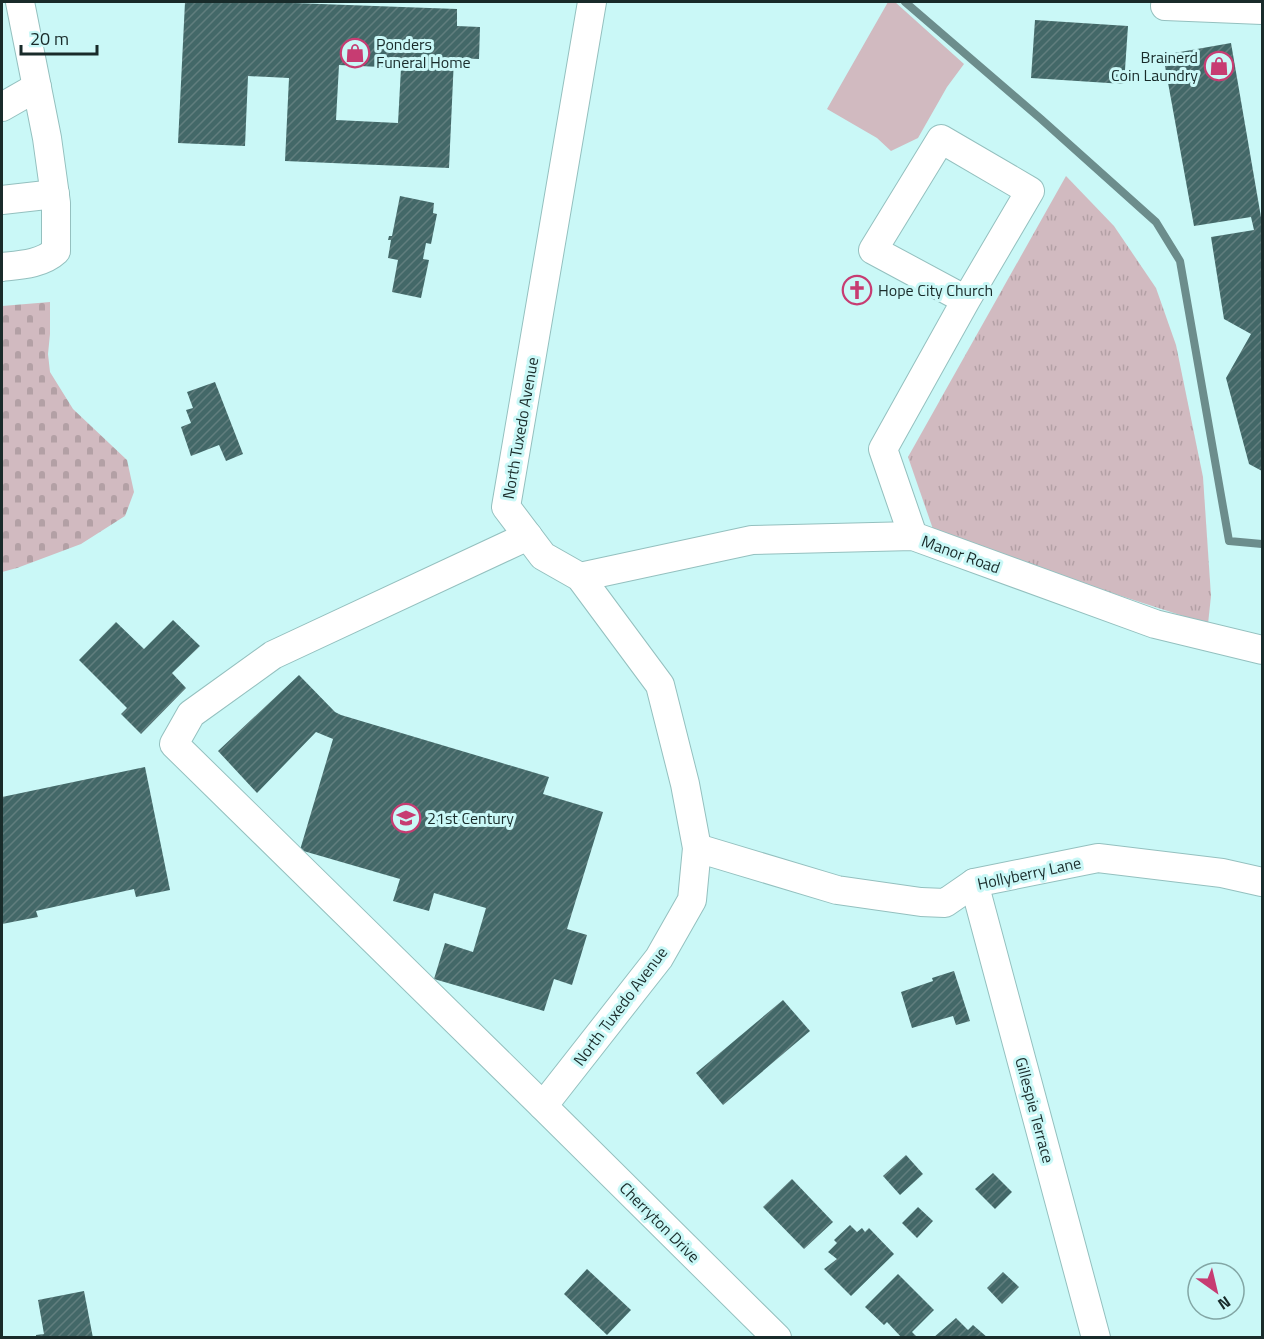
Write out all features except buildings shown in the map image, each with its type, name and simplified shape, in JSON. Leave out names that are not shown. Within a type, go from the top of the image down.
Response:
[{"type":"street","points":[[2,267],[50,257],[56,251],[55,194],[47,138],[20,2]]},
{"type":"street","name":"North Tuxedo Avenue","points":[[543,1106],[659,958],[692,900],[697,848],[685,784],[660,685],[580,577],[543,556],[506,507],[592,2]]},
{"type":"street","points":[[1262,2],[1263,17]]},
{"type":"street","points":[[1165,6],[1262,10]]},
{"type":"street","points":[[2,107],[37,87]]},
{"type":"street","points":[[913,536],[882,449],[1030,191],[941,139],[873,250],[966,300]]},
{"type":"street","points":[[2,200],[55,194]]},
{"type":"street","name":"Manor Road","points":[[580,577],[752,540],[913,536],[1155,624],[1263,650]]},
{"type":"street","name":"Cherryton Drive","points":[[528,537],[273,656],[191,714],[174,744],[777,1338]]},
{"type":"street","name":"Hollyberry Lane","points":[[697,848],[837,890],[911,901],[945,903],[974,883],[1098,858],[1222,873],[1263,882]]},
{"type":"street","name":"Gillespie Terrace","points":[[974,883],[1096,1338]]},
{"type":"green space","points":[[888,2],[895,2],[964,64],[947,87],[918,138],[891,151],[877,138],[827,109]]},
{"type":"green space","points":[[1066,176],[1114,226],[1156,288],[1176,345],[1203,477],[1211,596],[1208,624],[934,532],[908,457]]},
{"type":"green space","points":[[50,302],[48,354],[50,372],[73,409],[127,460],[134,492],[125,516],[81,544],[2,572],[2,306]]},
{"type":"waterway","points":[[905,2],[1156,222],[1180,261],[1229,541],[1262,544]]},
{"type":"place","name":"Ponders Funeral Home","points":[[355,53]]},
{"type":"place","name":"Brainerd Coin Laundry","points":[[1219,66]]},
{"type":"place","name":"Hope City Church","points":[[857,290]]},
{"type":"place","name":"21st Century","points":[[406,818]]}]
